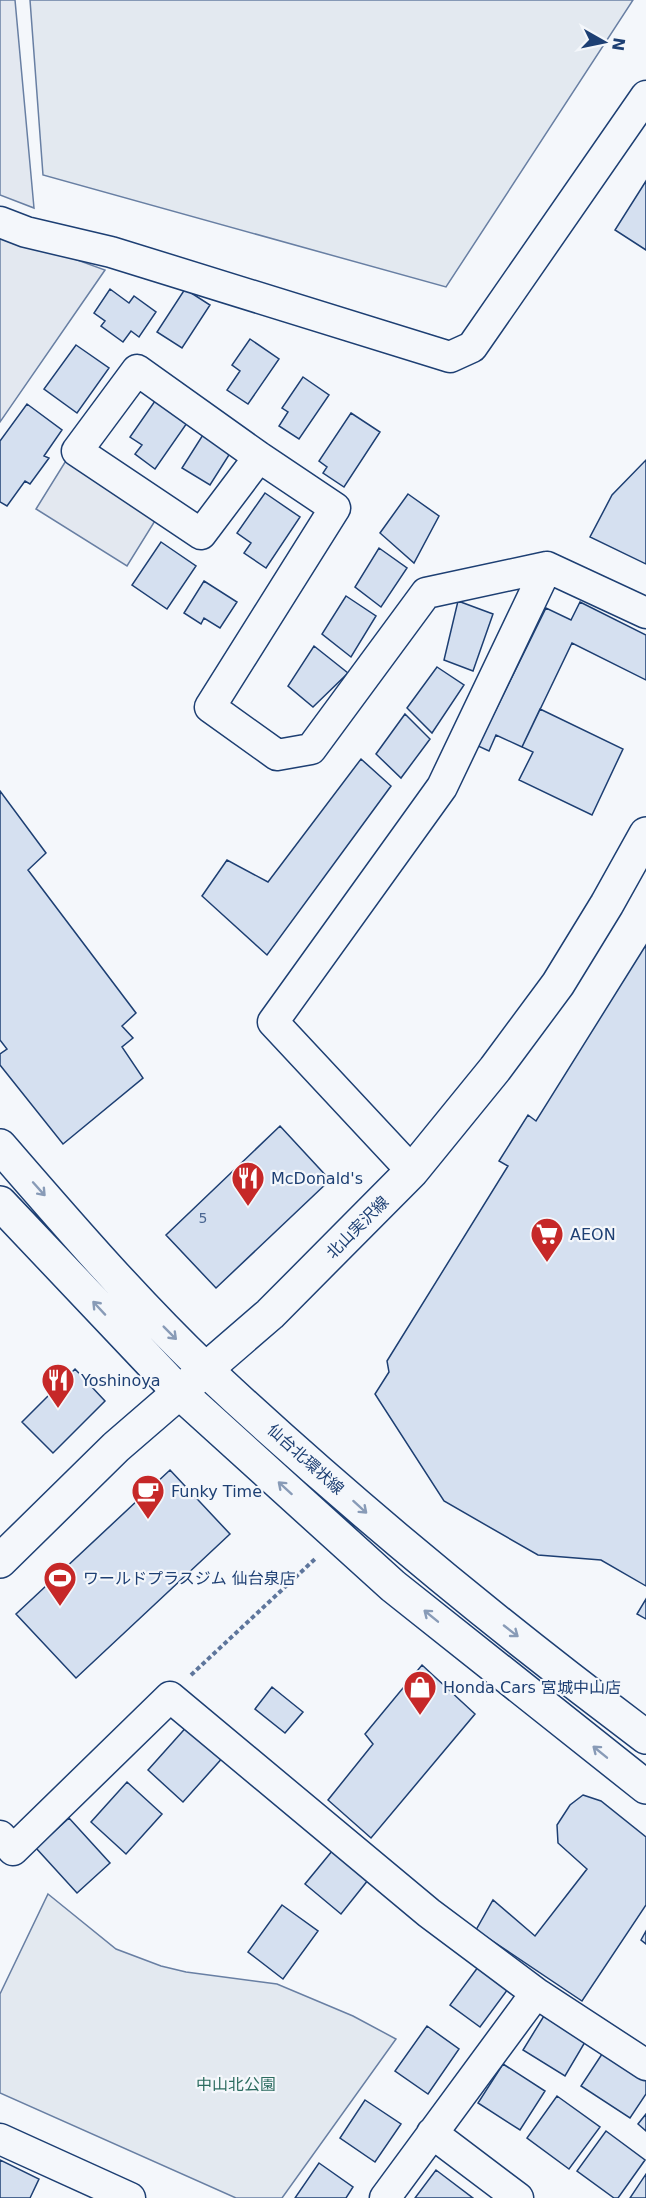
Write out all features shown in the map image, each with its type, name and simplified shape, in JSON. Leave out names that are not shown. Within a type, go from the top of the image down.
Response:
[{"type":"main road","name":"北山実沢線","points":[[0,1561],[117,1447],[205,1368],[270,1314],[412,1171],[495,1069],[558,984],[646,834]]},
{"type":"main road","name":"仙台北環状線","points":[[0,1146],[145,1309],[205,1368],[409,1551],[646,1737]]},
{"type":"main road","points":[[0,1203],[179,1392],[393,1586],[646,1787]]},
{"type":"street","points":[[0,222],[26,232],[111,252],[450,357],[472,347],[646,96]]},
{"type":"street","points":[[259,457],[201,534],[77,451],[136,370],[335,508],[210,707],[277,755],[311,749],[426,593],[547,567],[646,613]]},
{"type":"street","points":[[412,1171],[273,1022],[442,787],[547,567]]},
{"type":"street","points":[[0,1836],[13,1850],[170,1697],[429,1913],[536,1993],[646,2065]]},
{"type":"street","points":[[385,2198],[536,1993]]},
{"type":"street","points":[[432,2133],[518,2198]]},
{"type":"street","points":[[0,2139],[130,2198]]},
{"type":"path","points":[[170,1697],[319,1555]]},
{"type":"green space","points":[[30,0],[633,0],[446,287],[43,175]]},
{"type":"green space","name":"中山北公園","points":[[48,1894],[116,1949],[161,1966],[186,1972],[277,1984],[353,2016],[396,2039],[282,2198],[236,2198],[0,2093],[0,1994]]},
{"type":"shaded area","points":[[0,0],[15,0],[34,208],[0,195]]},
{"type":"shaded area","points":[[0,232],[105,270],[0,422]]},
{"type":"shaded area","points":[[67,459],[158,516],[127,566],[36,509]]},
{"type":"building","points":[[646,181],[646,250],[615,230]]},
{"type":"building","points":[[110,289],[129,303],[134,296],[156,312],[139,337],[131,331],[123,342],[101,326],[105,321],[94,313]]},
{"type":"building","points":[[185,289],[210,305],[182,348],[157,332]]},
{"type":"building","points":[[250,339],[279,359],[248,404],[227,390],[240,371],[232,365]]},
{"type":"building","points":[[76,345],[109,368],[77,413],[44,389]]},
{"type":"building","points":[[303,377],[329,395],[299,439],[279,426],[288,412],[282,408]]},
{"type":"building","points":[[155,401],[187,423],[155,469],[135,454],[142,445],[130,437]]},
{"type":"building","points":[[27,404],[62,430],[44,456],[49,458],[30,484],[25,481],[7,506],[0,502],[0,441]]},
{"type":"building","points":[[351,413],[380,432],[344,487],[323,473],[327,467],[319,461]]},
{"type":"building","points":[[206,430],[234,447],[210,485],[182,468]]},
{"type":"building","points":[[646,460],[646,564],[590,537],[612,495]]},
{"type":"building","points":[[265,493],[300,517],[266,568],[244,553],[251,543],[237,533]]},
{"type":"building","points":[[408,494],[439,516],[414,563],[380,533]]},
{"type":"building","points":[[161,542],[196,566],[167,609],[132,585]]},
{"type":"building","points":[[379,548],[407,568],[381,607],[355,587]]},
{"type":"building","points":[[204,581],[237,602],[220,628],[204,618],[201,624],[184,613]]},
{"type":"building","points":[[346,596],[376,616],[351,657],[322,634]]},
{"type":"building","points":[[458,601],[493,614],[473,671],[444,660]]},
{"type":"building","points":[[580,602],[646,635],[646,680],[572,643],[522,747],[496,735],[489,751],[478,746],[546,608],[571,620]]},
{"type":"building","points":[[314,646],[348,673],[313,707],[288,686]]},
{"type":"building","points":[[437,667],[464,685],[432,733],[407,708]]},
{"type":"building","points":[[540,709],[623,749],[592,815],[519,780],[533,752],[522,747]]},
{"type":"building","points":[[405,714],[430,739],[401,778],[376,754]]},
{"type":"building","points":[[361,759],[391,786],[267,955],[202,896],[227,860],[268,882]]},
{"type":"building","points":[[0,791],[46,853],[28,870],[136,1013],[122,1026],[133,1038],[122,1047],[143,1078],[63,1144],[0,1065],[0,1054],[7,1049],[0,1040]]},
{"type":"building","name":"AEON","points":[[646,945],[646,1586],[601,1560],[538,1555],[444,1501],[375,1394],[389,1372],[387,1361],[508,1166],[499,1161],[528,1115],[536,1121]]},
{"type":"building","name":"McDonald's","points":[[280,1126],[330,1180],[216,1288],[166,1235]]},
{"type":"building","points":[[75,1369],[105,1401],[53,1453],[22,1422]]},
{"type":"building","points":[[170,1470],[230,1534],[76,1678],[16,1614]]},
{"type":"building","points":[[646,1599],[646,1619],[637,1614]]},
{"type":"building","points":[[422,1665],[475,1714],[371,1838],[328,1800],[373,1744],[365,1734]]},
{"type":"building","points":[[272,1687],[303,1712],[285,1733],[255,1709]]},
{"type":"building","points":[[190,1723],[225,1755],[183,1802],[148,1770]]},
{"type":"building","points":[[127,1782],[162,1814],[126,1854],[91,1822]]},
{"type":"building","points":[[583,1795],[601,1801],[646,1837],[646,1905],[582,2001],[476,1930],[493,1900],[535,1936],[587,1869],[558,1843],[557,1825],[570,1805]]},
{"type":"building","points":[[69,1818],[110,1863],[77,1893],[36,1848]]},
{"type":"building","points":[[337,1845],[372,1875],[341,1914],[305,1884]]},
{"type":"building","points":[[282,1905],[318,1931],[283,1979],[248,1952]]},
{"type":"building","points":[[646,1931],[646,1944],[641,1940]]},
{"type":"building","points":[[481,1963],[511,1985],[480,2027],[450,2005]]},
{"type":"building","points":[[547,2011],[588,2037],[565,2076],[523,2050]]},
{"type":"building","points":[[427,2026],[459,2049],[428,2094],[395,2071]]},
{"type":"building","points":[[604,2051],[646,2078],[646,2094],[630,2118],[581,2086]]},
{"type":"building","points":[[503,2064],[545,2091],[520,2130],[478,2103]]},
{"type":"building","points":[[557,2096],[600,2127],[569,2169],[527,2138]]},
{"type":"building","points":[[365,2100],[401,2124],[375,2162],[340,2138]]},
{"type":"building","points":[[646,2114],[646,2131],[638,2124]]},
{"type":"building","points":[[606,2131],[645,2160],[618,2198],[614,2198],[577,2171]]},
{"type":"building","points":[[0,2160],[39,2179],[30,2198],[0,2198]]},
{"type":"building","points":[[319,2163],[353,2187],[346,2198],[295,2198]]},
{"type":"building","points":[[436,2170],[473,2198],[415,2198]]},
{"type":"building","points":[[646,2174],[646,2198],[630,2198]]},
{"type":"place","name":"McDonald's","points":[[248,1207]]},
{"type":"place","name":"AEON","points":[[547,1263]]},
{"type":"place","name":"Yoshinoya","points":[[58,1409]]},
{"type":"place","name":"Funky Time","points":[[148,1520]]},
{"type":"place","name":"ワールドプラスジム 仙台泉店","points":[[60,1607]]},
{"type":"place","name":"Honda Cars 宮城中山店","points":[[420,1716]]}]
